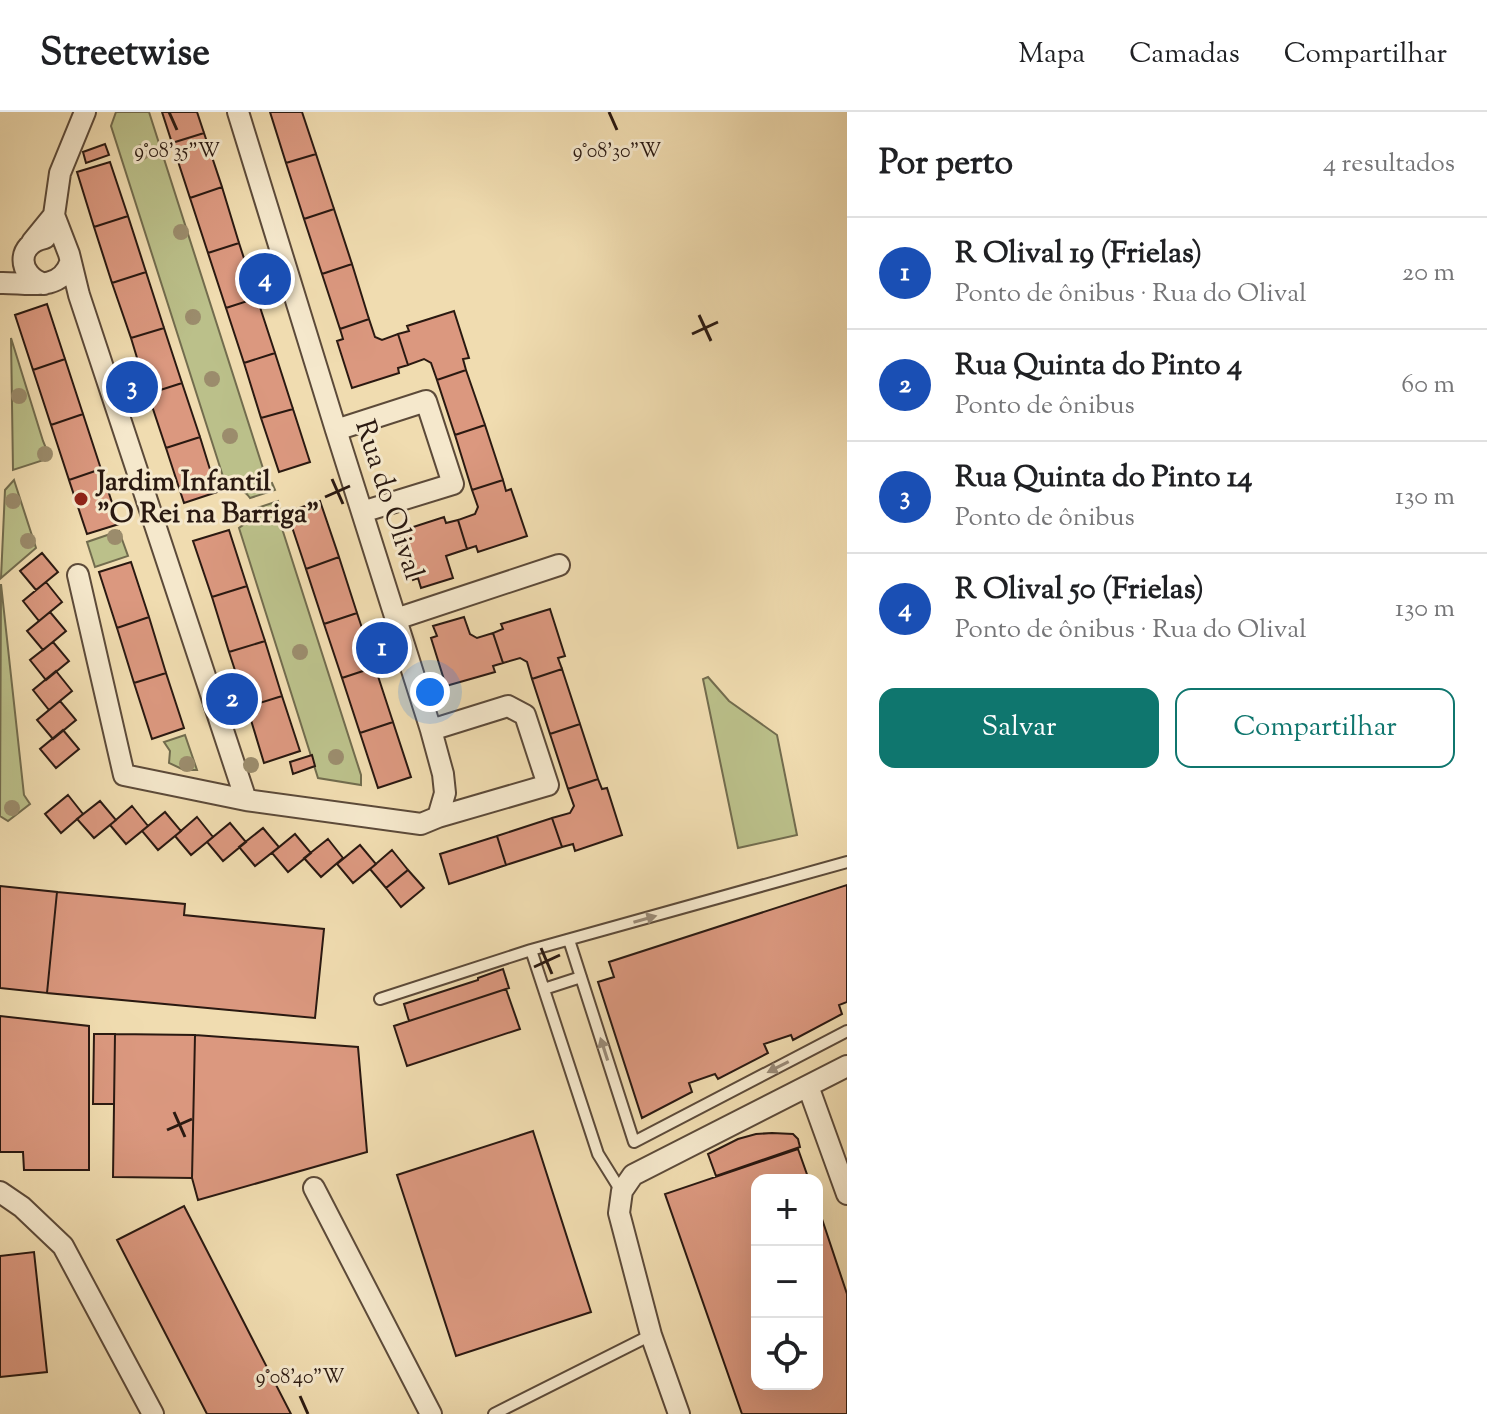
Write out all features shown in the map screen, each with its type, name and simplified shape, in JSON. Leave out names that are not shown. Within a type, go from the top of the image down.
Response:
[{"type":"street","points":[[85,112],[60,173],[54,215],[246,800]]},
{"type":"street","name":"Rua do Olival","points":[[238,112],[431,730],[445,793],[438,817]]},
{"type":"street","points":[[1,283],[54,215]]},
{"type":"street","points":[[1,283],[48,283],[61,279],[67,272],[67,254],[58,240],[49,237],[40,238],[28,250],[24,267],[28,275],[35,281],[48,283],[79,295]]},
{"type":"street","points":[[336,430],[426,401],[440,442],[453,484],[362,512]]},
{"type":"street","points":[[396,619],[559,565]]},
{"type":"street","points":[[78,575],[124,775],[246,800],[421,824],[548,785],[525,715],[508,706],[431,730]]},
{"type":"street","points":[[679,1414],[651,1335],[619,1213],[622,1191],[633,1175],[847,1066]]},
{"type":"street","points":[[808,1086],[847,1194]]},
{"type":"street","points":[[314,1188],[431,1414]]},
{"type":"street","points":[[0,1192],[22,1207],[63,1246],[153,1414]]},
{"type":"lane","points":[[380,999],[531,950],[847,862]]},
{"type":"lane","points":[[569,940],[634,1142],[847,1031]]},
{"type":"lane","points":[[531,950],[598,1154],[622,1191]]},
{"type":"lane","points":[[544,989],[581,977]]},
{"type":"lane","points":[[494,1414],[651,1335]]},
{"type":"green space","points":[[116,112],[149,112],[268,484],[272,483],[275,490],[250,498],[240,490],[227,489],[111,126]]},
{"type":"green space","points":[[11,338],[50,458],[13,470]]},
{"type":"green space","points":[[14,480],[36,548],[1,578],[5,490]]},
{"type":"green space","points":[[278,501],[281,514],[278,516],[361,775],[361,785],[318,778],[239,528],[250,520],[254,509]]},
{"type":"green space","points":[[119,531],[128,556],[95,567],[87,542]]},
{"type":"green space","points":[[1,584],[24,795],[30,804],[8,821],[0,816]]},
{"type":"green space","points":[[708,677],[729,701],[777,735],[797,835],[738,848],[703,679]]},
{"type":"green space","points":[[185,735],[197,770],[184,770],[169,763],[170,751],[164,742]]},
{"type":"building","points":[[162,112],[197,112],[204,133],[172,143]]},
{"type":"building","points":[[270,112],[302,112],[316,154],[286,163]]},
{"type":"building","points":[[204,133],[222,187],[190,198],[172,143]]},
{"type":"building","points":[[105,144],[109,155],[86,163],[83,152]]},
{"type":"building","points":[[316,154],[334,209],[304,219],[286,163]]},
{"type":"building","points":[[110,162],[128,216],[94,227],[77,172]]},
{"type":"building","points":[[222,187],[239,243],[208,253],[190,198]]},
{"type":"building","points":[[334,209],[352,264],[322,274],[304,219]]},
{"type":"building","points":[[128,216],[146,272],[112,283],[94,227]]},
{"type":"building","points":[[239,243],[257,298],[226,308],[208,253]]},
{"type":"building","points":[[352,264],[369,319],[340,329],[322,274]]},
{"type":"building","points":[[146,272],[164,328],[131,338],[112,283]]},
{"type":"building","points":[[257,298],[275,353],[244,363],[226,308]]},
{"type":"building","points":[[47,304],[65,359],[33,370],[15,315]]},
{"type":"building","points":[[454,311],[469,358],[463,359],[466,370],[437,380],[431,363],[424,359],[408,365],[398,334],[409,331],[407,326]]},
{"type":"building","points":[[369,319],[375,337],[382,340],[398,334],[408,365],[398,368],[399,373],[352,388],[337,341],[343,339],[340,329]]},
{"type":"building","points":[[164,328],[182,383],[148,394],[131,338]]},
{"type":"building","points":[[275,353],[293,409],[261,418],[244,363]]},
{"type":"building","points":[[65,359],[83,414],[51,425],[33,370]]},
{"type":"building","points":[[466,370],[485,425],[455,435],[437,380]]},
{"type":"building","points":[[182,383],[200,437],[166,448],[148,394]]},
{"type":"building","points":[[293,409],[310,462],[279,472],[261,418]]},
{"type":"building","points":[[83,414],[101,469],[69,480],[51,425]]},
{"type":"building","points":[[485,425],[503,480],[472,490],[455,435]]},
{"type":"building","points":[[200,437],[217,492],[184,503],[166,448]]},
{"type":"building","points":[[101,469],[119,524],[87,534],[69,480]]},
{"type":"building","points":[[503,480],[506,491],[511,489],[527,536],[478,552],[476,546],[467,549],[458,520],[475,514],[478,507],[472,490]]},
{"type":"building","points":[[320,501],[339,557],[306,569],[287,512]]},
{"type":"building","points":[[444,517],[446,523],[458,520],[467,549],[446,556],[453,578],[421,588],[418,578],[413,580],[398,532]]},
{"type":"building","points":[[229,530],[247,586],[212,597],[193,541]]},
{"type":"building","points":[[42,553],[58,572],[36,590],[20,571]]},
{"type":"building","points":[[339,557],[357,613],[324,624],[306,569]]},
{"type":"building","points":[[131,562],[149,617],[117,628],[99,572]]},
{"type":"building","points":[[46,582],[62,602],[39,621],[23,601]]},
{"type":"building","points":[[247,586],[265,641],[229,652],[212,597]]},
{"type":"building","points":[[550,609],[565,656],[558,658],[562,669],[532,679],[527,662],[520,658],[503,663],[493,633],[503,629],[501,624]]},
{"type":"building","points":[[50,612],[66,631],[43,650],[27,631]]},
{"type":"building","points":[[357,613],[375,667],[342,678],[324,624]]},
{"type":"building","points":[[149,617],[166,673],[134,683],[117,628]]},
{"type":"building","points":[[464,617],[470,634],[477,638],[493,633],[503,663],[493,666],[495,672],[446,686],[431,638],[437,636],[433,626]]},
{"type":"building","points":[[265,641],[282,696],[247,707],[229,652]]},
{"type":"building","points":[[53,642],[69,661],[46,680],[30,660]]},
{"type":"building","points":[[375,667],[393,722],[360,733],[342,678]]},
{"type":"building","points":[[562,669],[580,724],[550,734],[532,679]]},
{"type":"building","points":[[56,671],[72,691],[49,710],[33,690]]},
{"type":"building","points":[[166,673],[184,728],[152,739],[134,683]]},
{"type":"building","points":[[282,696],[300,751],[264,763],[247,707]]},
{"type":"building","points":[[60,701],[76,720],[53,739],[37,720]]},
{"type":"building","points":[[393,722],[411,777],[378,788],[360,733]]},
{"type":"building","points":[[580,724],[598,779],[568,789],[550,734]]},
{"type":"building","points":[[63,730],[79,749],[56,768],[40,749]]},
{"type":"building","points":[[312,755],[315,766],[293,774],[290,762]]},
{"type":"building","points":[[598,779],[602,789],[607,788],[622,835],[575,851],[573,844],[562,847],[552,818],[570,813],[574,806],[568,789]]},
{"type":"building","points":[[68,795],[83,814],[61,833],[45,814]]},
{"type":"building","points":[[100,801],[116,820],[94,838],[77,819]]},
{"type":"building","points":[[132,806],[148,826],[126,844],[110,825]]},
{"type":"building","points":[[165,812],[181,831],[158,850],[142,831]]},
{"type":"building","points":[[197,817],[213,837],[191,855],[175,836]]},
{"type":"building","points":[[552,818],[562,847],[506,865],[497,836]]},
{"type":"building","points":[[230,823],[246,842],[223,861],[207,842]]},
{"type":"building","points":[[263,828],[279,847],[255,866],[239,847]]},
{"type":"building","points":[[295,834],[311,853],[288,872],[272,853]]},
{"type":"building","points":[[497,836],[506,865],[449,884],[440,854]]},
{"type":"building","points":[[328,839],[343,858],[321,877],[304,858]]},
{"type":"building","points":[[360,845],[376,864],[353,883],[337,864]]},
{"type":"building","points":[[392,850],[408,870],[386,888],[370,869]]},
{"type":"building","points":[[408,870],[424,888],[401,907],[386,888]]},
{"type":"building","points":[[847,885],[847,1002],[839,1005],[842,1014],[793,1040],[791,1035],[764,1044],[768,1053],[718,1079],[715,1074],[689,1083],[692,1092],[642,1118],[598,982],[614,977],[609,962]]},
{"type":"building","points":[[0,886],[57,892],[47,993],[0,988]]},
{"type":"building","points":[[57,892],[185,904],[184,915],[324,929],[315,1018],[47,993]]},
{"type":"building","points":[[503,969],[509,988],[409,1021],[404,1004]]},
{"type":"building","points":[[506,989],[520,1029],[407,1066],[394,1026]]},
{"type":"building","points":[[0,1016],[89,1026],[89,1170],[24,1170],[23,1152],[0,1152]]},
{"type":"building","points":[[94,1034],[115,1034],[114,1104],[93,1104]]},
{"type":"building","points":[[115,1034],[195,1035],[192,1178],[113,1177]]},
{"type":"building","points":[[195,1035],[358,1047],[367,1152],[198,1200],[192,1178]]},
{"type":"building","points":[[533,1131],[591,1312],[456,1356],[397,1175]]},
{"type":"building","points":[[772,1133],[793,1134],[800,1147],[716,1176],[708,1154],[738,1139]]},
{"type":"building","points":[[798,1149],[807,1174],[751,1174],[751,1390],[823,1390],[823,1222],[847,1294],[847,1414],[742,1414],[665,1194]]},
{"type":"building","points":[[184,1206],[291,1414],[207,1414],[117,1240]]},
{"type":"building","points":[[34,1252],[47,1372],[0,1377],[0,1256]]},
{"type":"place","name":"R Olival 50 (Frielas)","points":[[265,279]]},
{"type":"place","name":"Rua Quinta do Pinto 14","points":[[132,387]]},
{"type":"place","name":"Jardim Infantil \"O Rei na Barriga\"","points":[[81,499]]},
{"type":"place","name":"R Olival 19 (Frielas)","points":[[382,648]]},
{"type":"place","name":"Rua Quinta do Pinto 4","points":[[232,699]]}]
